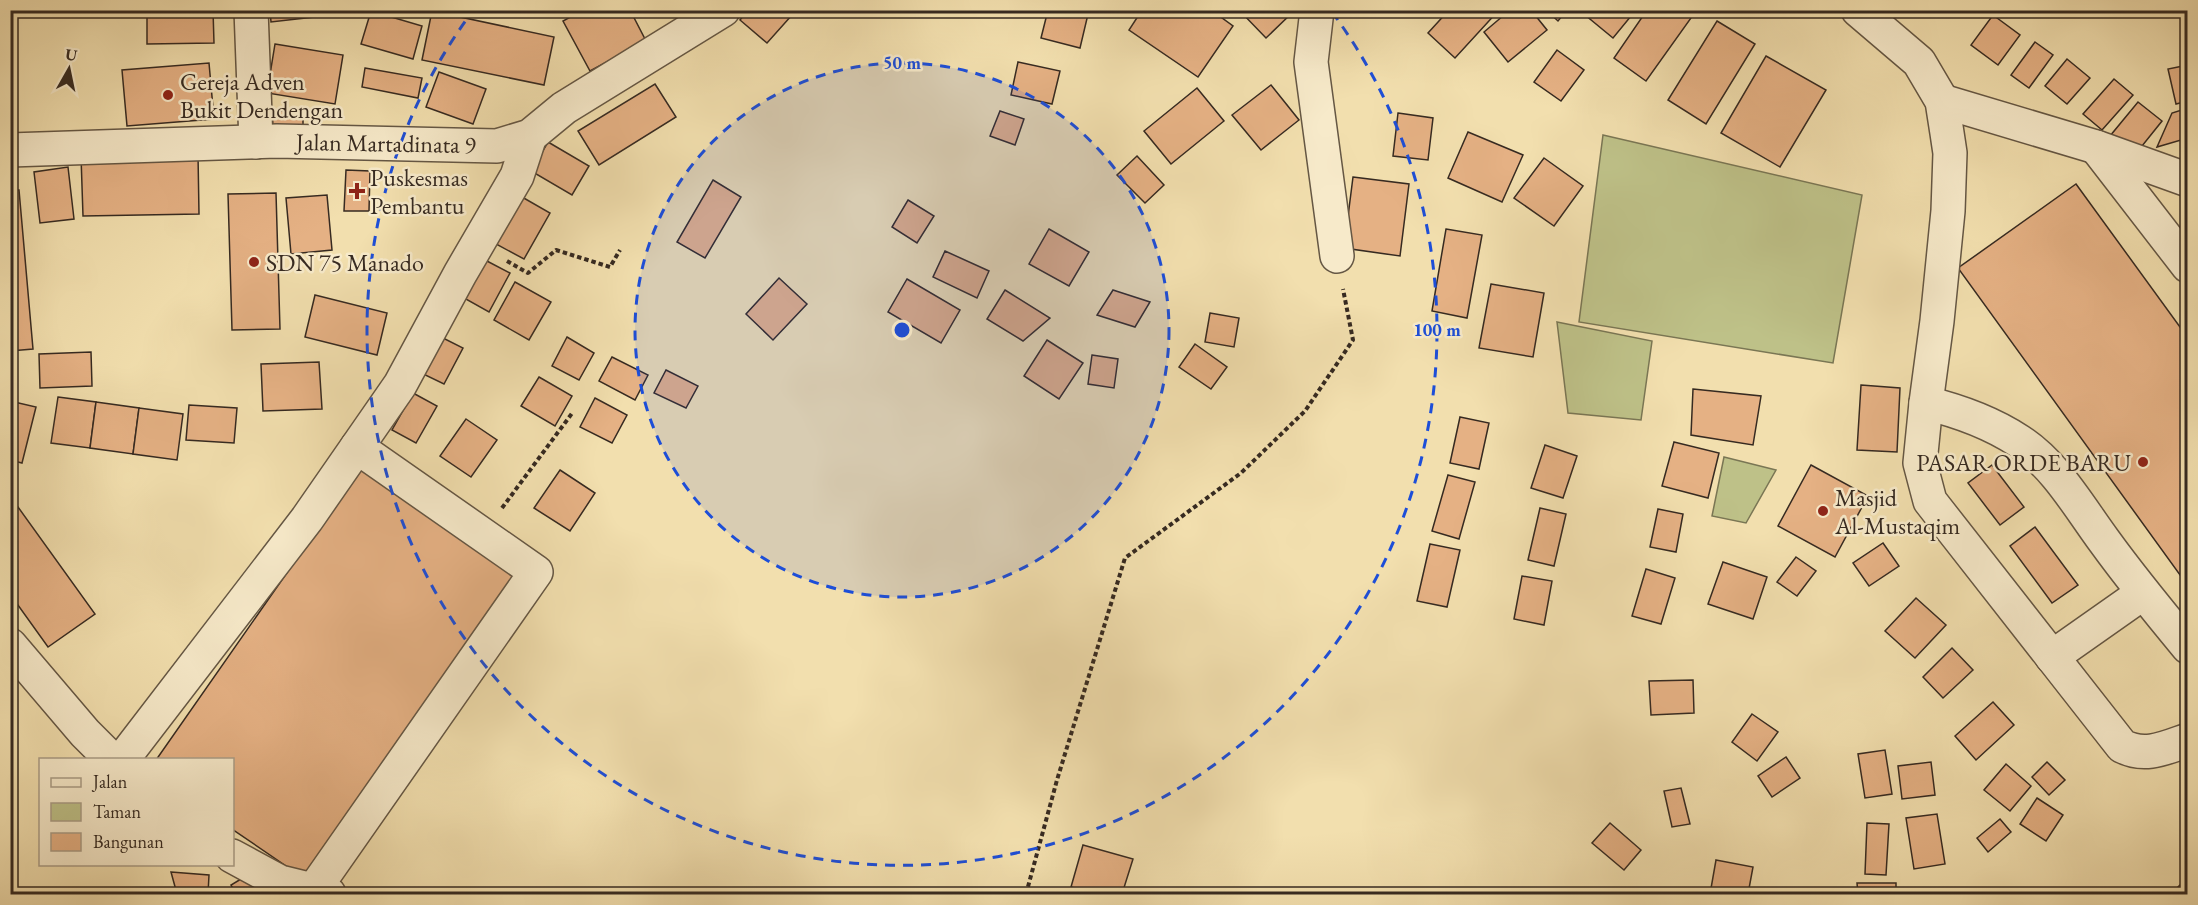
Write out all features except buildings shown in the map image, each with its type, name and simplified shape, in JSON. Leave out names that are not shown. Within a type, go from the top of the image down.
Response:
[{"type":"street","points":[[251,10],[256,142]]},
{"type":"street","name":"Jalan Martadinata 9","points":[[10,150],[256,142],[497,146],[530,136],[564,108],[723,10]]},
{"type":"street","points":[[1317,10],[1311,62],[1337,256]]},
{"type":"street","points":[[1858,10],[1919,62],[1942,101],[1950,153],[1948,211],[1920,463],[1930,501],[2122,746],[2132,751],[2149,753],[2187,740]]},
{"type":"street","points":[[1942,101],[2096,147],[2187,180]]},
{"type":"street","points":[[123,758],[307,519],[400,385],[517,176],[530,136]]},
{"type":"street","points":[[2096,147],[2187,266]]},
{"type":"street","points":[[1926,403],[1956,410],[1990,424],[2021,442],[2043,461],[2187,647]]},
{"type":"street","points":[[319,891],[536,572],[357,447]]},
{"type":"street","points":[[2052,657],[2143,593]]},
{"type":"street","points":[[10,645],[85,733],[121,758]]},
{"type":"street","points":[[234,832],[319,891]]},
{"type":"street","points":[[234,857],[280,882],[319,891]]},
{"type":"path","points":[[477,244],[528,273],[556,250],[610,267],[620,250]]},
{"type":"path","points":[[1026,894],[1057,780],[1125,558],[1241,474],[1305,411],[1353,340],[1337,256]]},
{"type":"path","points":[[482,535],[573,412]]},
{"type":"green space","points":[[1603,135],[1862,195],[1833,363],[1579,322]]},
{"type":"green space","points":[[1557,322],[1652,341],[1641,420],[1568,413]]},
{"type":"green space","points":[[1724,457],[1776,470],[1746,523],[1712,516]]},
{"type":"place","name":"Gereja Adven Bukit Dendengan","points":[[168,95]]},
{"type":"place","name":"Puskesmas Pembantu","points":[[357,191]]},
{"type":"place","name":"SDN 75 Manado","points":[[254,262]]},
{"type":"place","name":"PASAR ORDE BARU","points":[[2143,462]]},
{"type":"place","name":"Masjid Al-Mustaqim","points":[[1823,511]]}]
